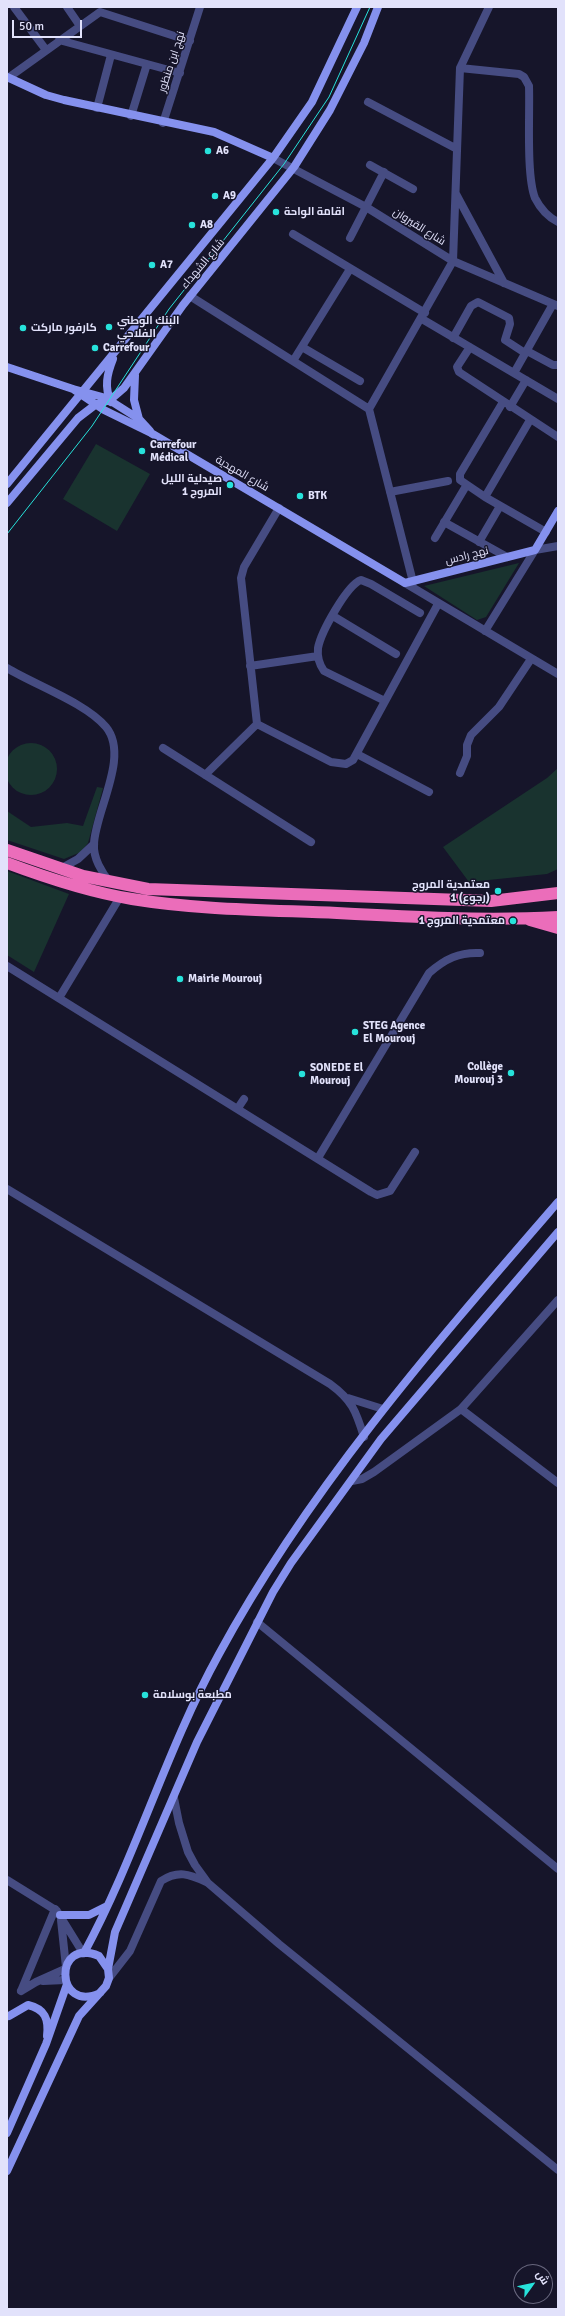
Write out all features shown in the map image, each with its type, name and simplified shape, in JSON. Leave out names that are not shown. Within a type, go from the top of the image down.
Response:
[{"type":"highway","points":[[7,850],[60,869],[111,883],[148,889],[491,901],[558,893]]},
{"type":"highway","points":[[7,863],[44,876],[120,897],[222,908],[394,916],[525,918],[558,917]]},
{"type":"highway","points":[[528,897],[558,888]]},
{"type":"highway","points":[[525,918],[544,926],[558,928]]},
{"type":"main road","name":"شارع الشهداء","points":[[7,484],[40,440],[116,351],[273,158],[312,102],[346,34],[356,7]]},
{"type":"main road","name":"شارع الشهداء","points":[[7,503],[67,430],[95,405],[110,400],[135,375],[190,296],[294,168],[330,110],[364,43],[378,7]]},
{"type":"main road","points":[[8,78],[46,95],[130,116],[214,132],[273,158]]},
{"type":"main road","points":[[116,351],[107,378],[106,389],[116,416]]},
{"type":"main road","points":[[7,367],[81,393],[110,400],[139,419],[151,433]]},
{"type":"main road","points":[[135,375],[134,400],[139,419]]},
{"type":"main road","points":[[81,393],[95,405],[151,433]]},
{"type":"main road","name":"شارع المهدية","points":[[151,433],[409,582]]},
{"type":"main road","points":[[535,550],[558,511]]},
{"type":"main road","name":"نهج رادس","points":[[409,582],[535,550]]},
{"type":"main road","points":[[83,1953],[107,1906],[192,1708],[218,1656],[278,1555],[383,1409],[447,1331],[558,1202]]},
{"type":"main road","points":[[7,2171],[79,2016],[106,1986],[109,1978],[108,1969],[116,1932],[197,1742],[257,1622],[291,1563],[385,1435],[558,1232]]},
{"type":"main road","points":[[59,1914],[89,1915],[107,1906]]},
{"type":"main road","points":[[7,2134],[46,2044],[66,1982],[66,1968],[75,1955],[83,1953],[99,1956],[108,1969]]},
{"type":"main road","points":[[66,1982],[72,1990],[85,1997],[100,1993]]},
{"type":"main road","points":[[9,2016],[28,2005],[42,2011],[48,2024],[46,2044]]},
{"type":"street","points":[[14,7],[46,50]]},
{"type":"street","points":[[67,7],[80,26]]},
{"type":"street","name":"نهج ابن منظور","points":[[163,123],[200,7]]},
{"type":"street","points":[[369,409],[424,316],[453,261],[460,68],[489,7]]},
{"type":"street","points":[[8,78],[101,9],[190,41]]},
{"type":"street","points":[[60,40],[180,73]]},
{"type":"street","points":[[97,108],[111,54]]},
{"type":"street","points":[[130,116],[147,64]]},
{"type":"street","points":[[460,68],[519,74],[527,80],[529,86],[530,152],[535,197],[546,213],[558,222]]},
{"type":"street","points":[[368,102],[457,149]]},
{"type":"street","name":"شارع القيروان","points":[[273,158],[366,207],[453,261],[556,305]]},
{"type":"street","points":[[370,165],[413,189]]},
{"type":"street","points":[[350,238],[384,172]]},
{"type":"street","points":[[456,192],[504,283]]},
{"type":"street","points":[[293,234],[350,268],[424,316],[453,338],[558,399]]},
{"type":"street","points":[[293,361],[350,268]]},
{"type":"street","points":[[190,296],[369,409],[390,492],[409,582],[438,604],[558,674]]},
{"type":"street","points":[[453,338],[471,306],[478,302],[509,318],[510,324],[505,340],[553,365],[558,365]]},
{"type":"street","points":[[514,373],[556,305]]},
{"type":"street","points":[[302,347],[360,381]]},
{"type":"street","points":[[470,347],[457,367],[459,372],[507,405],[558,437]]},
{"type":"street","points":[[526,380],[460,474],[460,480],[466,486],[546,532]]},
{"type":"street","points":[[485,497],[530,420]]},
{"type":"street","points":[[390,492],[448,480]]},
{"type":"street","points":[[435,538],[466,486]]},
{"type":"street","points":[[479,542],[500,506]]},
{"type":"street","points":[[257,724],[241,578],[244,567],[279,508]]},
{"type":"street","points":[[444,522],[507,557]]},
{"type":"street","points":[[485,631],[535,550],[558,546]]},
{"type":"street","points":[[385,701],[328,674],[320,666],[318,656],[320,640],[351,585],[361,580],[371,584],[420,614]]},
{"type":"street","points":[[257,724],[338,765],[346,764],[357,754],[438,604]]},
{"type":"street","points":[[333,616],[396,654]]},
{"type":"street","points":[[250,666],[318,656]]},
{"type":"street","points":[[460,773],[467,756],[467,745],[471,735],[499,707],[531,659]]},
{"type":"street","points":[[7,668],[83,709],[99,720],[107,728],[114,752],[111,778],[94,844],[99,865],[111,883]]},
{"type":"street","points":[[205,774],[257,724]]},
{"type":"street","points":[[163,748],[311,842]]},
{"type":"street","points":[[357,754],[429,792]]},
{"type":"street","points":[[60,869],[78,859],[94,844]]},
{"type":"street","points":[[59,998],[120,897]]},
{"type":"street","points":[[318,1158],[429,973],[452,956],[466,952],[480,953]]},
{"type":"street","points":[[7,966],[238,1108],[371,1192],[384,1194],[394,1186],[415,1152]]},
{"type":"street","points":[[238,1108],[244,1099]]},
{"type":"street","points":[[7,1188],[330,1384],[348,1398],[383,1409]]},
{"type":"street","points":[[352,1481],[362,1479],[374,1472],[461,1410],[558,1300]]},
{"type":"street","points":[[348,1398],[357,1414],[364,1437]]},
{"type":"street","points":[[461,1410],[558,1483]]},
{"type":"street","points":[[257,1622],[558,1869]]},
{"type":"street","points":[[174,1798],[179,1823],[188,1852],[208,1883],[279,1944],[558,2170]]},
{"type":"street","points":[[109,1978],[130,1951],[161,1881],[170,1874],[181,1873],[208,1883]]},
{"type":"street","points":[[7,1880],[59,1914],[83,1953]]},
{"type":"street","points":[[59,1914],[66,1968],[21,1991],[59,1914]]},
{"type":"street","points":[[36,1982],[66,1982]]},
{"type":"green space","points":[[96,444],[150,474],[117,531],[63,499]]},
{"type":"green space","points":[[519,563],[486,617],[477,620],[424,586]]},
{"type":"green space","points":[[31,743],[41,745],[49,751],[55,759],[57,769],[55,779],[49,787],[41,793],[31,795],[21,793],[13,787],[7,779],[5,769],[7,759],[13,751],[21,745]]},
{"type":"green space","points":[[558,768],[558,869],[547,874],[469,882],[443,847],[547,778]]},
{"type":"green space","points":[[97,787],[103,788],[88,843],[81,852],[64,859],[7,840],[7,811],[31,827],[67,823],[83,826]]},
{"type":"green space","points":[[7,871],[69,894],[34,972],[7,955]]},
{"type":"tram line","points":[[7,534],[92,426],[169,309],[284,164],[329,97],[370,7]]},
{"type":"place","name":"A6","points":[[208,151]]},
{"type":"place","name":"A9","points":[[215,196]]},
{"type":"place","name":"اقامة الواحة","points":[[276,212]]},
{"type":"place","name":"A8","points":[[192,225]]},
{"type":"place","name":"A7","points":[[152,265]]},
{"type":"place","name":"البنك الوطني الفلاحي","points":[[109,327]]},
{"type":"place","name":"كارفور ماركت","points":[[23,328]]},
{"type":"place","name":"Carrefour","points":[[95,348]]},
{"type":"place","name":"Carrefour Médical","points":[[142,451]]},
{"type":"place","name":"صيدلية الليل المروج 1","points":[[230,485]]},
{"type":"place","name":"BTK","points":[[300,496]]},
{"type":"place","name":"معتمدية المروج 1 (رجوع)","points":[[498,891]]},
{"type":"place","name":"معتمدية المروج 1","points":[[513,921]]},
{"type":"place","name":"Mairie Mourouj","points":[[180,979]]},
{"type":"place","name":"STEG Agence El Mourouj","points":[[355,1032]]},
{"type":"place","name":"Collège Mourouj 3","points":[[511,1073]]},
{"type":"place","name":"SONEDE El Mourouj","points":[[302,1074]]},
{"type":"place","name":"مطبعة بوسلامة","points":[[145,1695]]}]
